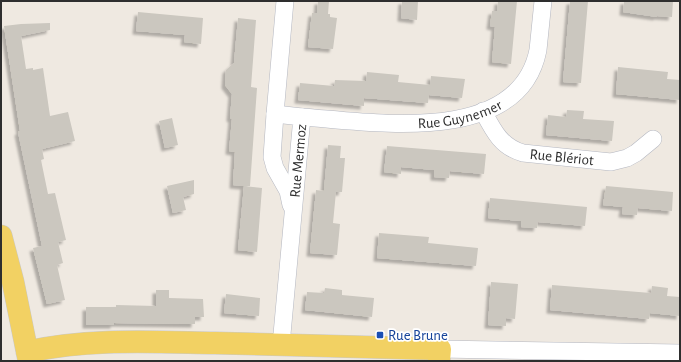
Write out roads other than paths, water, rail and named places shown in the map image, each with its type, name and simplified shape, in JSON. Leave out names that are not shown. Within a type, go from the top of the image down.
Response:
[{"type":"main road","points":[[1,236],[13,282],[28,356],[67,345],[118,342],[281,345],[439,355]]},
{"type":"street","name":"Rue Mermoz","points":[[281,345],[302,117],[275,114],[285,1]]},
{"type":"street","name":"Rue Guynemer","points":[[302,117],[390,124],[432,123],[462,118],[500,104],[514,93],[530,72],[536,58],[543,1]]},
{"type":"street","name":"Rue Blériot","points":[[483,111],[500,140],[511,148],[523,153],[610,162],[627,158],[636,153],[653,139]]},
{"type":"street","points":[[275,114],[272,157],[275,168],[288,191],[293,215]]},
{"type":"street","points":[[439,355],[680,352]]},
{"type":"place","name":"Rue Brune","points":[[380,335]]}]
